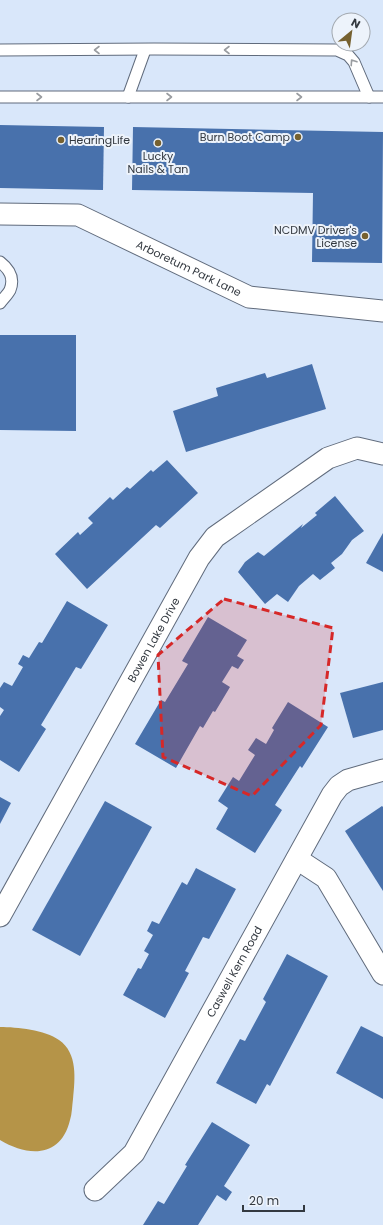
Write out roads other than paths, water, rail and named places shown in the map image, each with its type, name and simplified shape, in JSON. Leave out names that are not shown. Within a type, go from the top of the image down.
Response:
[{"type":"street","name":"Arboretum Park Lane","points":[[0,214],[78,215],[249,297],[383,311]]},
{"type":"street","name":"Bowen Lake Drive","points":[[0,916],[199,558],[215,537],[328,458],[357,448],[383,454]]},
{"type":"street","name":"Caswell Kern Road","points":[[95,1190],[134,1153],[332,795],[339,786],[348,780],[383,770]]},
{"type":"street","points":[[297,859],[326,878],[383,974]]},
{"type":"lane","points":[[0,50],[337,50],[348,55],[354,62],[369,97]]},
{"type":"lane","points":[[128,97],[145,50]]},
{"type":"lane","points":[[0,97],[383,97]]},
{"type":"lane","points":[[0,262],[7,267],[12,276],[10,290],[0,302]]},
{"type":"place","name":"Burn Boot Camp","points":[[298,137]]},
{"type":"place","name":"HearingLife","points":[[61,140]]},
{"type":"place","name":"Lucky Nails & Tan","points":[[158,143]]},
{"type":"place","name":"NCDMV Driver's License","points":[[365,236]]}]
